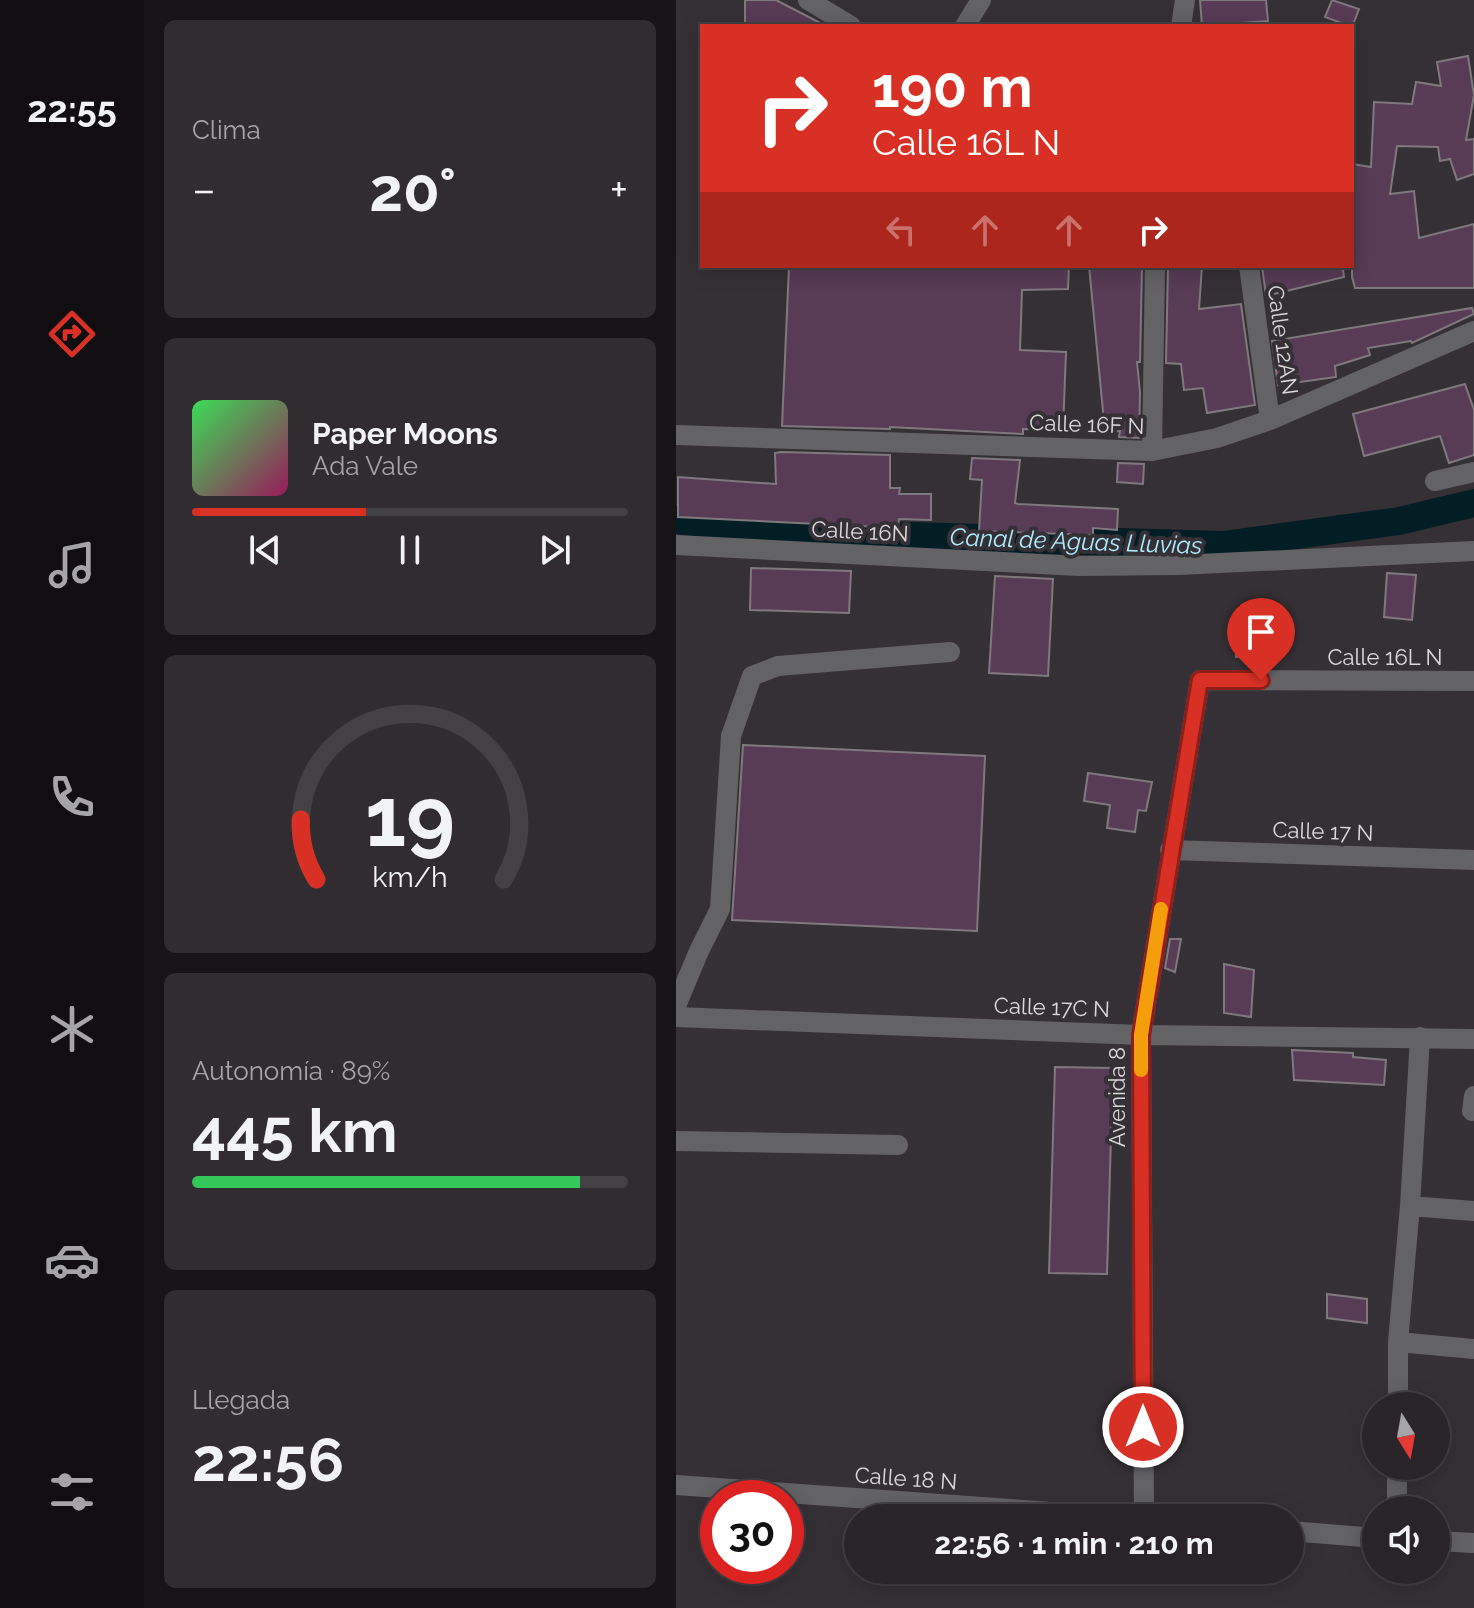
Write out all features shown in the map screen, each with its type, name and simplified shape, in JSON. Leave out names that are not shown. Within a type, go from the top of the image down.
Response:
[{"type":"street","points":[[808,0],[848,24]]},
{"type":"street","points":[[966,24],[981,0]]},
{"type":"street","points":[[1181,24],[1185,0]]},
{"type":"street","points":[[1152,451],[1155,268]]},
{"type":"street","name":"Calle 12AN","points":[[1249,268],[1270,420]]},
{"type":"street","name":"Calle 16F N","points":[[676,435],[1152,451],[1217,438],[1270,420],[1474,331]]},
{"type":"street","points":[[1435,481],[1474,472]]},
{"type":"street","name":"Calle 16N","points":[[676,545],[1079,566],[1178,565],[1474,551]]},
{"type":"street","points":[[676,1006],[720,909],[731,736],[752,676],[778,666],[950,652]]},
{"type":"street","name":"Calle 16L N","points":[[1200,680],[1474,681]]},
{"type":"street","name":"Avenida 8","points":[[1144,1504],[1141,1035],[1200,680]]},
{"type":"street","name":"Calle 17 N","points":[[1170,850],[1474,860]]},
{"type":"street","name":"Calle 17C N","points":[[676,1017],[1141,1035],[1474,1039]]},
{"type":"street","points":[[1398,1392],[1398,1342],[1420,1037]]},
{"type":"street","points":[[676,1141],[898,1145]]},
{"type":"street","points":[[1410,1206],[1474,1211]]},
{"type":"street","points":[[1398,1342],[1474,1349]]},
{"type":"street","name":"Calle 18 N","points":[[676,1485],[940,1504]]},
{"type":"street","points":[[1304,1532],[1362,1537]]},
{"type":"street","points":[[1450,1542],[1474,1543]]},
{"type":"building","points":[[745,0],[776,0],[822,24],[745,24]]},
{"type":"building","points":[[1200,0],[1266,0],[1268,21],[1202,24]]},
{"type":"building","points":[[1332,0],[1359,9],[1353,24],[1325,17]]},
{"type":"building","points":[[1468,56],[1474,95],[1466,140],[1474,139],[1474,174],[1457,180],[1450,159],[1440,161],[1438,147],[1397,146],[1390,194],[1414,191],[1419,238],[1474,224],[1474,288],[1355,288],[1352,277],[1354,164],[1371,167],[1374,102],[1412,104],[1416,82],[1441,86],[1437,62]]},
{"type":"building","points":[[789,268],[1069,268],[1068,289],[1022,290],[1020,350],[1066,352],[1063,430],[1023,429],[1023,434],[890,427],[782,426]]},
{"type":"building","points":[[1089,268],[1142,268],[1140,362],[1137,362],[1139,438],[1119,437],[1120,431],[1105,432]]},
{"type":"building","points":[[1168,268],[1202,268],[1199,309],[1241,304],[1255,405],[1207,413],[1203,388],[1184,390],[1181,364],[1166,363]]},
{"type":"building","points":[[1262,268],[1343,269],[1344,277],[1266,296]]},
{"type":"building","points":[[1472,308],[1474,314],[1412,343],[1368,348],[1370,355],[1335,366],[1336,377],[1278,385],[1272,341]]},
{"type":"building","points":[[1465,384],[1474,410],[1474,455],[1449,463],[1440,436],[1364,456],[1353,414]]},
{"type":"building","points":[[775,453],[890,455],[890,488],[900,488],[899,494],[931,494],[931,520],[899,519],[898,528],[678,517],[678,477],[776,484]]},
{"type":"building","points":[[972,458],[1020,460],[1015,503],[1118,509],[1117,530],[1093,528],[1093,535],[979,531],[982,480],[970,479]]},
{"type":"building","points":[[1118,463],[1144,464],[1143,484],[1117,482]]},
{"type":"building","points":[[751,568],[851,571],[849,613],[750,610]]},
{"type":"building","points":[[1387,573],[1416,575],[1412,620],[1384,617]]},
{"type":"building","points":[[995,576],[1053,579],[1048,676],[989,673]]},
{"type":"building","points":[[1234,615],[1263,617],[1263,655],[1236,657]]},
{"type":"building","points":[[743,745],[985,756],[977,931],[732,920]]},
{"type":"building","points":[[1088,773],[1152,782],[1146,811],[1138,810],[1135,832],[1107,828],[1110,805],[1084,801]]},
{"type":"building","points":[[1170,939],[1181,939],[1175,972],[1165,968]]},
{"type":"building","points":[[1224,964],[1254,970],[1251,1017],[1224,1013]]},
{"type":"building","points":[[1292,1050],[1353,1053],[1353,1057],[1386,1060],[1384,1085],[1294,1080]]},
{"type":"building","points":[[1055,1067],[1113,1068],[1107,1274],[1049,1273]]},
{"type":"building","points":[[1327,1294],[1367,1299],[1367,1323],[1327,1318]]},
{"type":"waterway","name":"Canal de Aguas Lluvias","points":[[676,520],[769,532],[1223,545],[1399,521],[1474,503]]},
{"type":"slow traffic","points":[[1141,1070],[1141,1035],[1161,909]]},
{"type":"route","points":[[1143,1427],[1141,1035],[1170,850],[1200,680],[1261,680]]}]
